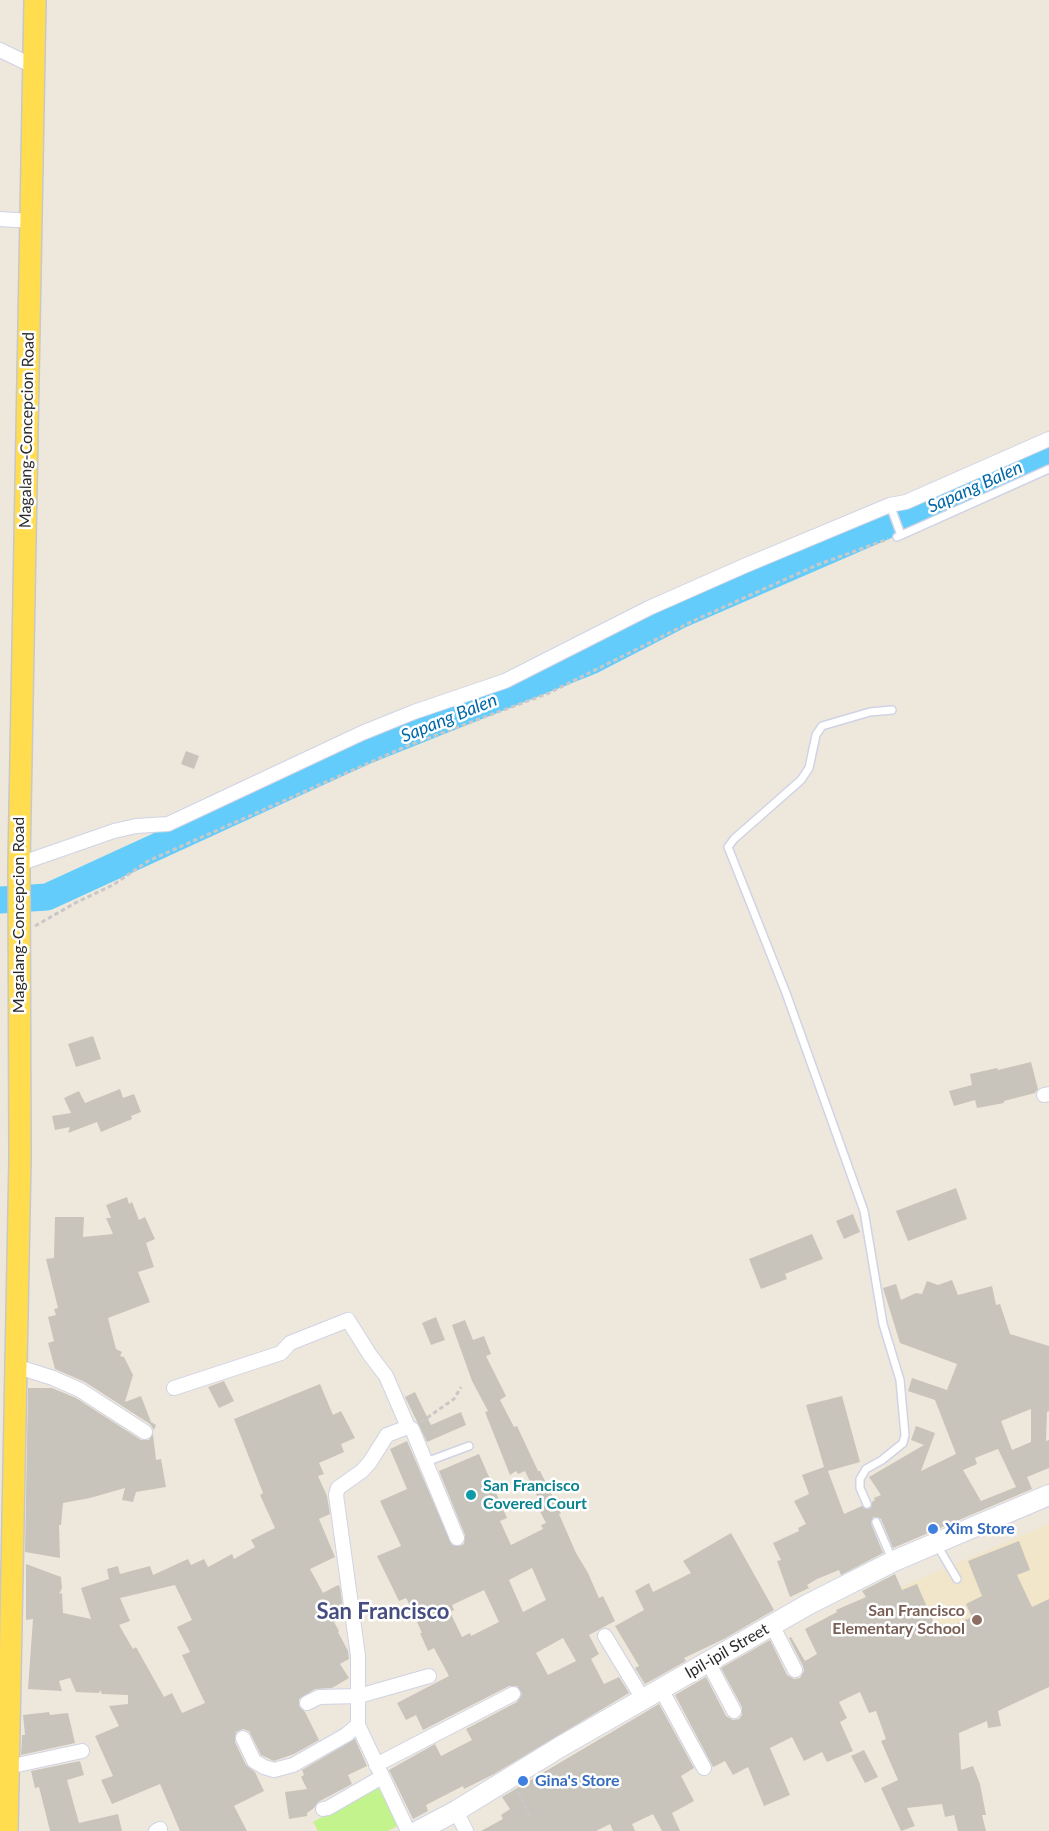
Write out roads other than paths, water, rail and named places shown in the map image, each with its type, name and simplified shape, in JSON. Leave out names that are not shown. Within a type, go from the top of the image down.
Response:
[{"type":"main road","name":"Magalang-Concepcion Road","points":[[7,1831],[20,1159],[18,872],[35,0]]},
{"type":"street","points":[[0,50],[33,66]]},
{"type":"street","points":[[0,219],[31,221]]},
{"type":"street","points":[[18,872],[114,831],[136,826],[168,824],[362,733],[414,712],[506,681],[649,608],[890,505],[906,502],[1049,439]]},
{"type":"street","points":[[174,1388],[281,1353],[290,1343],[348,1320],[386,1376],[426,1462],[457,1538]]},
{"type":"street","points":[[15,1366],[53,1378],[80,1390],[146,1432]]},
{"type":"street","points":[[408,1831],[358,1725],[358,1656],[336,1495],[338,1488],[362,1471],[370,1462],[387,1435],[410,1428]]},
{"type":"street","name":"Ipil-ipil Street","points":[[418,1831],[807,1605],[894,1562],[1049,1495]]},
{"type":"street","points":[[772,1625],[795,1670]]},
{"type":"street","points":[[605,1636],[643,1699]]},
{"type":"street","points":[[708,1662],[734,1711]]},
{"type":"street","points":[[307,1703],[319,1697],[359,1696],[429,1676]]},
{"type":"street","points":[[661,1689],[704,1768]]},
{"type":"street","points":[[323,1809],[328,1808],[379,1771],[513,1694]]},
{"type":"street","points":[[243,1738],[254,1761],[274,1770],[292,1765],[346,1735],[358,1725]]},
{"type":"street","points":[[8,1767],[82,1751]]},
{"type":"street","points":[[456,1811],[466,1831]]},
{"type":"lane","points":[[890,505],[899,536],[1049,469]]},
{"type":"lane","points":[[867,1504],[860,1488],[860,1479],[866,1469],[882,1460],[903,1443],[905,1435],[900,1380],[883,1324],[864,1211],[786,993],[728,848],[734,839],[801,780],[809,768],[816,735],[822,726],[870,712],[892,710]]},
{"type":"lane","points":[[426,1462],[469,1446]]},
{"type":"lane","points":[[876,1522],[894,1562]]},
{"type":"lane","points":[[936,1544],[957,1579]]},
{"type":"waterway","name":"Sapang Balen","points":[[900,519],[1049,455]]},
{"type":"waterway","name":"Sapang Balen","points":[[0,900],[47,897],[363,752],[591,661],[682,614],[894,522]]},
{"type":"place","name":"San Francisco Covered Court","points":[[471,1495]]},
{"type":"place","name":"Xim Store","points":[[933,1529]]},
{"type":"place","name":"San Francisco Elementary School","points":[[977,1620]]},
{"type":"place","name":"Gina's Store","points":[[523,1781]]},
{"type":"district","name":"San Francisco","points":[[383,1612]]}]
